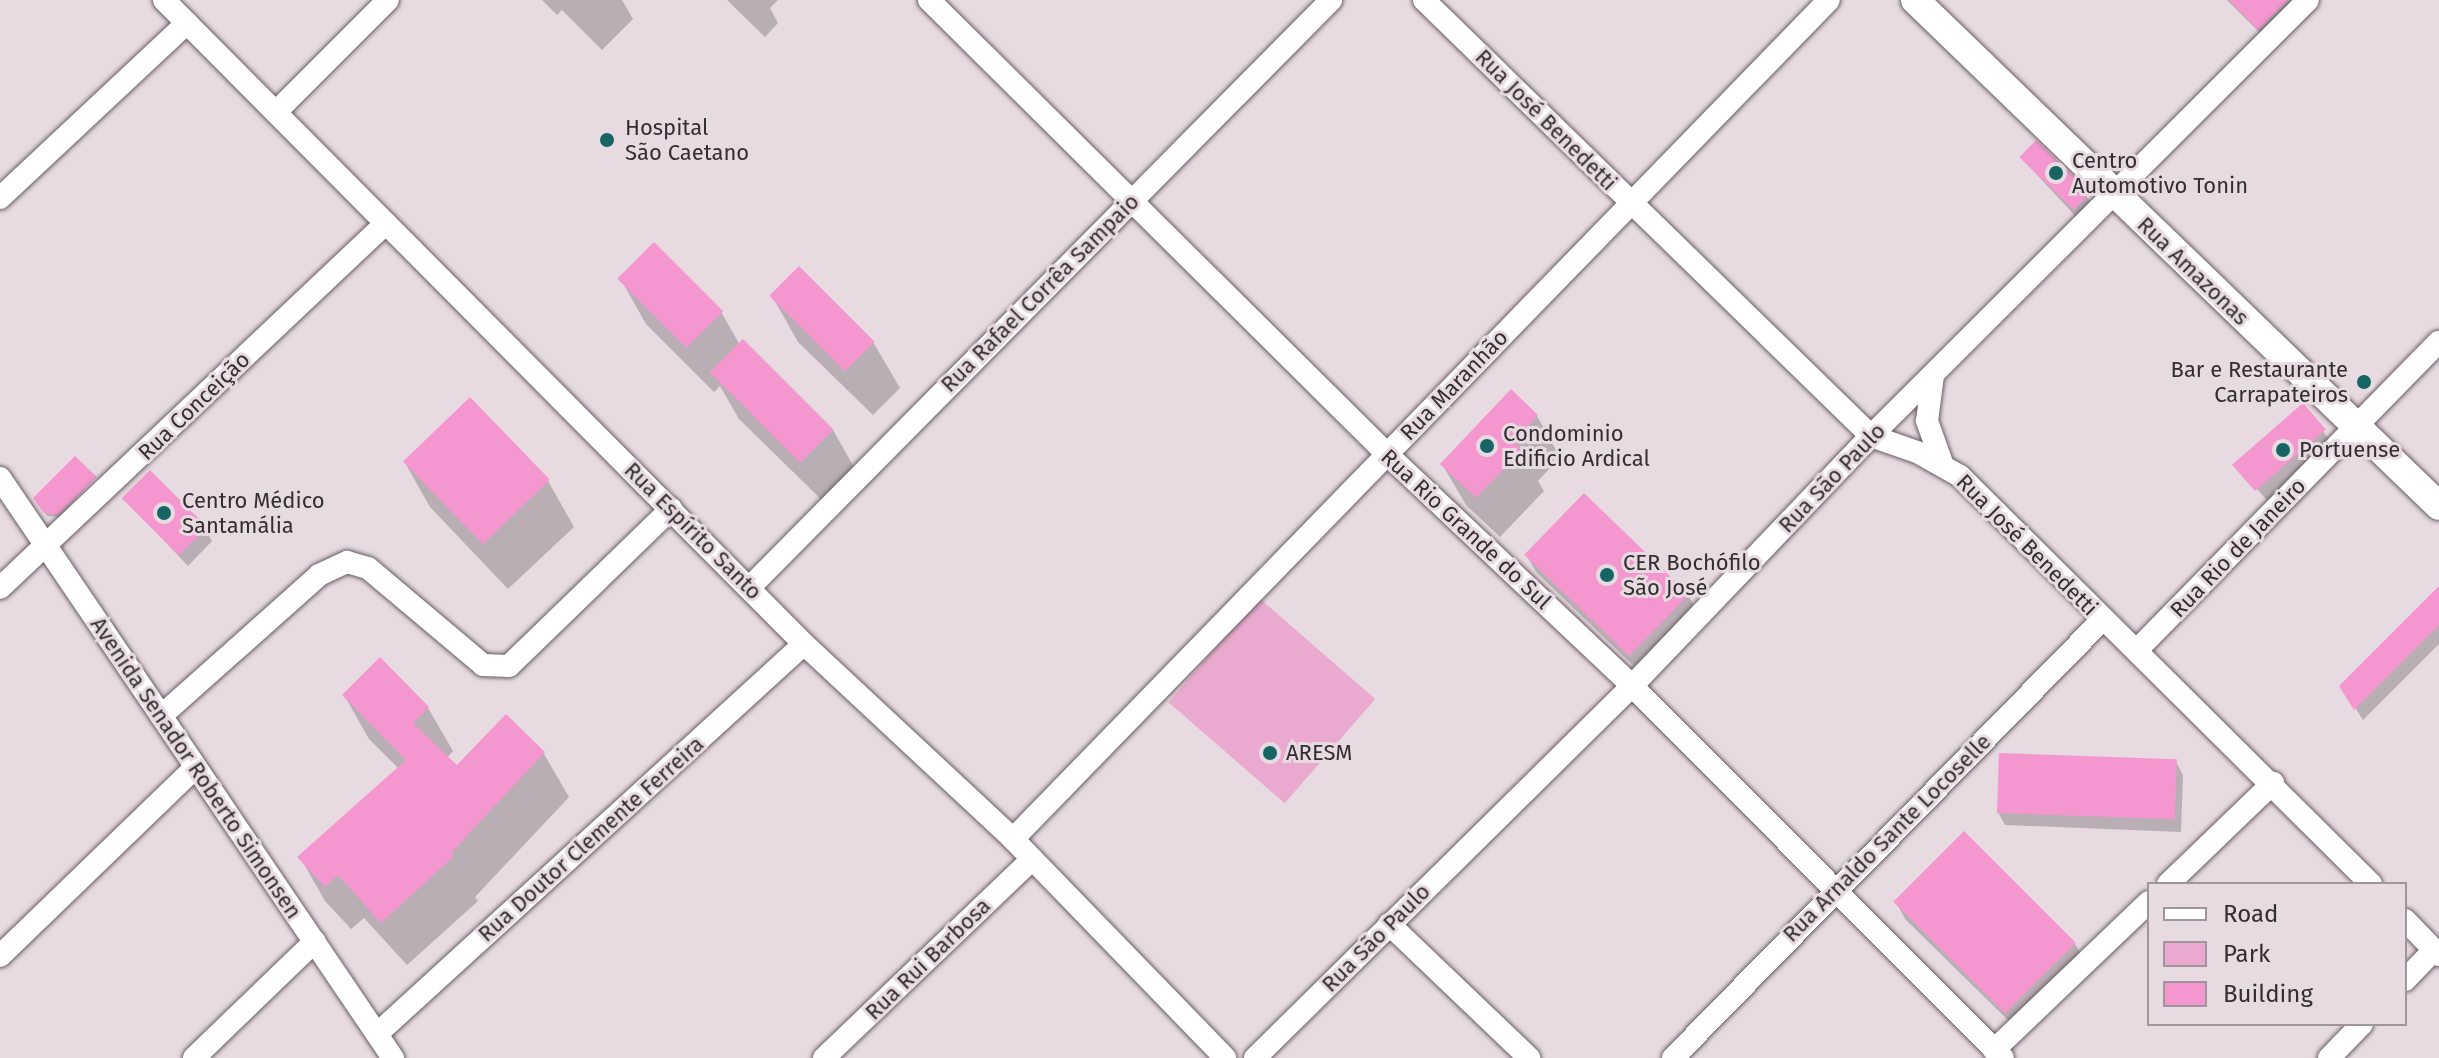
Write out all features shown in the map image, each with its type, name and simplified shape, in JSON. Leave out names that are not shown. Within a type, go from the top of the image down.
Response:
[{"type":"main road","name":"Rua Amazonas","points":[[1915,0],[2439,506]]},
{"type":"street","name":"Rua Espírito Santo","points":[[164,0],[804,644],[1013,839],[1225,1058]]},
{"type":"street","points":[[276,112],[388,0]]},
{"type":"street","name":"Rua Rio Grande do Sul","points":[[929,0],[1387,454],[1632,686],[1832,891],[1998,1054]]},
{"type":"street","name":"Rua Rafael Corrêa Sampaio","points":[[750,587],[1331,0]]},
{"type":"street","name":"Rua José Benedetti","points":[[1424,0],[1871,436],[1942,463],[2273,783],[2369,882]]},
{"type":"street","name":"Rua Maranhão","points":[[1013,839],[1829,0]]},
{"type":"street","name":"Rua São Paulo","points":[[1255,1058],[1632,686],[1871,436],[2115,196],[2308,0]]},
{"type":"street","points":[[0,198],[187,23]]},
{"type":"street","name":"Rua Conceição","points":[[0,588],[386,223]]},
{"type":"street","name":"Rua Rio de Janeiro","points":[[2137,650],[2439,342]]},
{"type":"street","points":[[1933,375],[1927,421],[1942,463]]},
{"type":"street","name":"Avenida Senador Roberto Simonsen","points":[[0,478],[393,1058]]},
{"type":"street","points":[[161,716],[319,575],[347,562],[368,568],[483,665],[509,666],[671,509]]},
{"type":"street","name":"Rua Arnaldo Sante Locoselle","points":[[1673,1058],[1832,891],[2102,620]]},
{"type":"street","name":"Rua Doutor Clemente Ferreira","points":[[377,1034],[804,644]]},
{"type":"street","points":[[0,956],[195,768]]},
{"type":"street","points":[[2170,882],[2273,783]]},
{"type":"street","name":"Rua Rui Barbosa","points":[[824,1058],[1032,859]]},
{"type":"street","points":[[1998,1054],[2147,904]]},
{"type":"street","points":[[2407,922],[2437,953],[2407,978]]},
{"type":"street","points":[[1389,924],[1529,1058]]},
{"type":"street","points":[[194,1058],[315,941]]},
{"type":"street","points":[[2329,1058],[2360,1026]]},
{"type":"green space","name":"ARESM","points":[[1259,598],[1375,699],[1285,803],[1168,702]]},
{"type":"building","points":[[2229,0],[2288,0],[2258,30]]},
{"type":"building","name":"Centro Automotivo Tonin","points":[[2036,140],[2091,193],[2074,210],[2019,157]]},
{"type":"building","points":[[654,242],[723,311],[687,348],[617,279]]},
{"type":"building","points":[[799,266],[875,342],[845,371],[769,296]]},
{"type":"building","points":[[743,339],[834,430],[800,463],[710,372]]},
{"type":"building","name":"Condominio Edificio Ardical","points":[[1511,389],[1538,415],[1513,442],[1522,450],[1476,498],[1440,464]]},
{"type":"building","points":[[470,397],[550,480],[483,544],[403,462]]},
{"type":"building","name":"Portuense","points":[[2303,403],[2326,429],[2255,491],[2232,465]]},
{"type":"building","points":[[75,456],[97,477],[57,515],[44,513],[33,498]]},
{"type":"building","name":"Centro Médico Santamália","points":[[150,470],[207,527],[179,556],[122,498]]},
{"type":"building","name":"CER Bochófilo São José","points":[[1584,493],[1689,594],[1629,656],[1524,555]]},
{"type":"building","points":[[2439,586],[2439,625],[2354,710],[2339,686]]},
{"type":"building","points":[[380,657],[429,707],[413,723],[457,765],[506,714],[545,752],[451,853],[454,856],[381,923],[338,875],[325,887],[297,857],[406,760],[342,695]]},
{"type":"building","points":[[1999,753],[2177,759],[2175,819],[1997,813]]},
{"type":"building","points":[[1964,831],[2076,943],[2005,1013],[1893,902]]},
{"type":"place","name":"Hospital São Caetano","points":[[607,140]]},
{"type":"place","name":"Centro Automotivo Tonin","points":[[2056,173]]},
{"type":"place","name":"Bar e Restaurante Carrapateiros","points":[[2364,382]]},
{"type":"place","name":"Condominio Edificio Ardical","points":[[1487,446]]},
{"type":"place","name":"Portuense","points":[[2283,450]]},
{"type":"place","name":"Centro Médico Santamália","points":[[164,513]]},
{"type":"place","name":"CER Bochófilo São José","points":[[1607,575]]},
{"type":"place","name":"ARESM","points":[[1270,753]]}]
